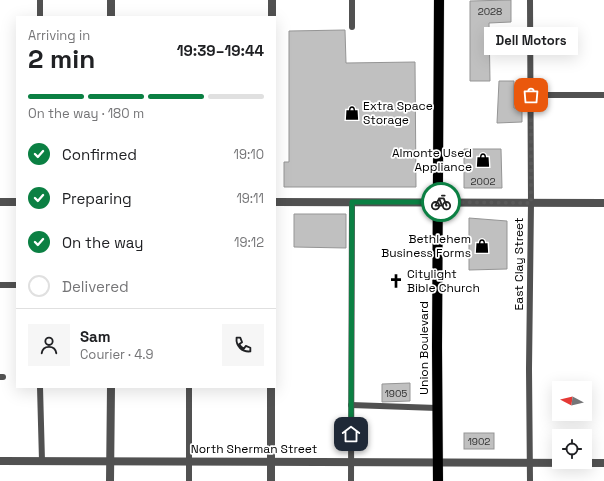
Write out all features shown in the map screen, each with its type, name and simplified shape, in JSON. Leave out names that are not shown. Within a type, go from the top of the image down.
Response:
[{"type":"main road","name":"Union Boulevard","points":[[438,481],[439,0]]},
{"type":"street","points":[[111,0],[111,16]]},
{"type":"street","points":[[272,0],[272,16]]},
{"type":"street","points":[[0,202],[16,202]]},
{"type":"street","points":[[276,202],[604,203]]},
{"type":"street","points":[[110,481],[111,388]]},
{"type":"street","points":[[271,388],[271,481]]},
{"type":"street","name":"North Sherman Street","points":[[0,461],[604,463]]},
{"type":"lane","points":[[40,0],[40,16]]},
{"type":"lane","points":[[352,0],[352,27]]},
{"type":"lane","name":"East Clay Street","points":[[530,0],[530,481]]},
{"type":"lane","points":[[531,95],[604,95]]},
{"type":"lane","points":[[351,481],[352,202]]},
{"type":"lane","points":[[0,285],[16,285]]},
{"type":"lane","points":[[40,388],[42,461]]},
{"type":"lane","points":[[189,388],[189,481]]},
{"type":"lane","points":[[351,406],[437,408]]},
{"type":"building","points":[[511,0],[511,22],[489,23],[490,81],[470,81],[470,1]]},
{"type":"building","name":"Extra Space Storage","points":[[345,30],[346,63],[415,62],[416,187],[284,187],[284,162],[289,162],[289,31]]},
{"type":"building","points":[[499,81],[514,81],[514,108],[522,108],[522,122],[497,123]]},
{"type":"building","points":[[464,149],[501,149],[502,188],[464,188]]},
{"type":"building","points":[[294,214],[346,214],[346,248],[294,247]]},
{"type":"building","points":[[469,218],[507,221],[507,269],[469,270]]},
{"type":"building","points":[[410,383],[410,401],[382,402],[382,384]]},
{"type":"building","points":[[464,433],[494,433],[494,449],[464,449]]},
{"type":"way so far","points":[[441,202],[531,203],[531,95]]},
{"type":"place","name":"Dell Motors","points":[[531,95]]},
{"type":"place","name":"Extra Space Storage","points":[[352,113]]},
{"type":"place","name":"Almonte Used Appliance","points":[[483,160]]},
{"type":"place","name":"Bethlehem Business Forms","points":[[482,246]]},
{"type":"place","name":"Citylight Bible Church","points":[[396,281]]},
{"type":"route","points":[[351,434],[352,202],[441,202]]}]
